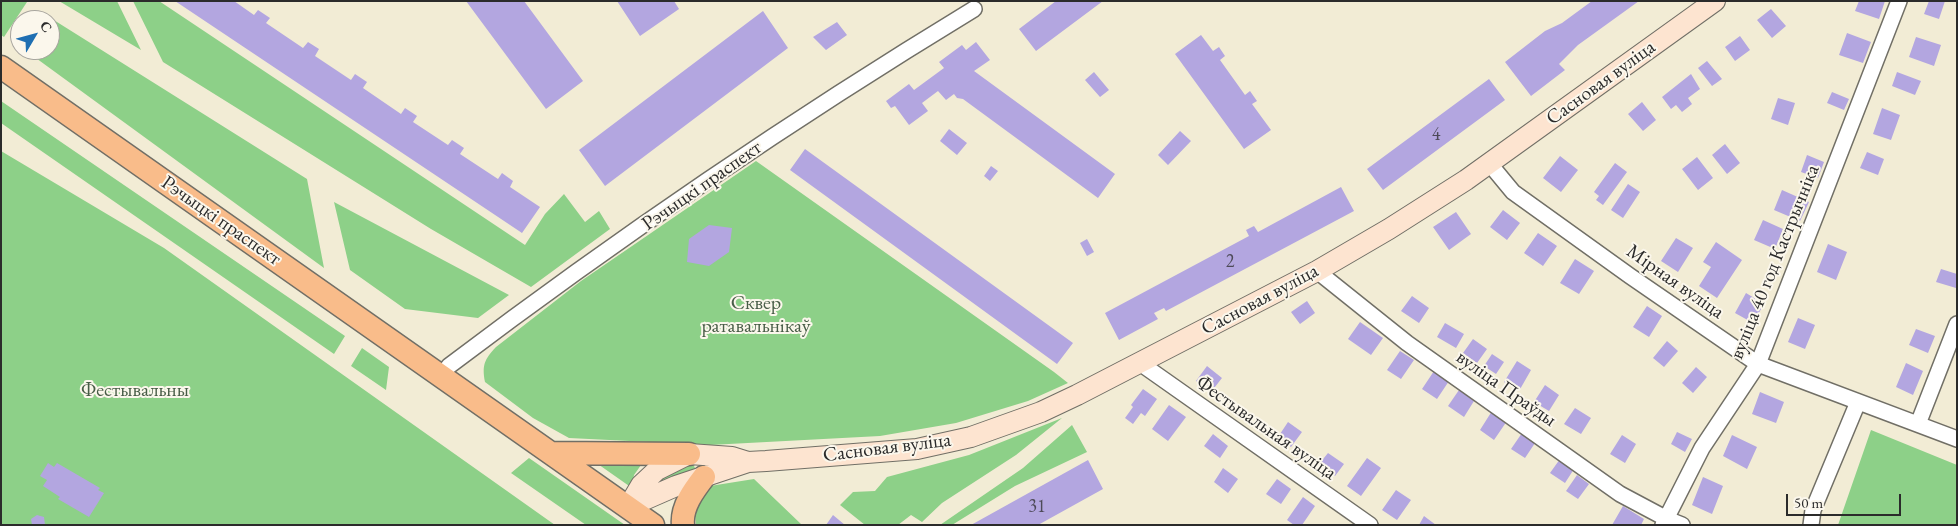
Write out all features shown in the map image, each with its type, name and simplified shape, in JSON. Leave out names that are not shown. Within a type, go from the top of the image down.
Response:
[{"type":"main road","name":"Сасновая вуліца","points":[[628,507],[676,486],[748,462],[917,449],[971,437],[1040,412],[1140,363],[1317,271],[1389,229],[1489,163],[1715,1]]},
{"type":"main road","name":"Рэчыцкі праспект","points":[[1,67],[653,525]]},
{"type":"main road","points":[[551,453],[689,454]]},
{"type":"main road","name":"Сасновая вуліца","points":[[689,454],[732,457],[748,462]]},
{"type":"main road","points":[[628,507],[641,485],[658,470],[689,454]]},
{"type":"main road","points":[[683,525],[686,507],[693,491],[704,477]]},
{"type":"street","name":"вуліца 40 год Кастрычніка","points":[[1665,522],[1702,448],[1758,364],[1899,1]]},
{"type":"street","name":"Рэчыцкі праспект","points":[[440,377],[450,366],[532,304],[802,116],[974,9]]},
{"type":"street","name":"Мірная вуліца","points":[[1489,163],[1513,192],[1630,276],[1758,364],[1957,438]]},
{"type":"street","name":"вуліца Праўды","points":[[1317,271],[1407,343],[1620,494],[1665,522],[1682,525]]},
{"type":"street","points":[[1918,424],[1957,324]]},
{"type":"street","name":"Фестывальная вуліца","points":[[1140,363],[1370,525]]},
{"type":"street","points":[[1811,525],[1813,510],[1858,402]]},
{"type":"green space","points":[[1,1],[27,2],[22,10],[10,10],[10,28],[4,37],[1,35]]},
{"type":"green space","points":[[59,1],[117,1],[141,50]]},
{"type":"green space","points":[[133,1],[159,1],[525,245],[545,214],[564,194],[585,222],[599,211],[610,229],[531,287],[431,229],[163,62]]},
{"type":"green space","points":[[60,24],[307,179],[324,268],[39,60],[60,60]]},
{"type":"green space","points":[[1,101],[345,336],[334,354],[1,123]]},
{"type":"green space","name":"Фестывальны","points":[[1,151],[164,248],[555,525],[1,525]]},
{"type":"green space","name":"Сквер ратавальнікаў","points":[[756,161],[1068,383],[1028,401],[956,423],[880,436],[710,445],[569,438],[533,418],[485,382],[485,363],[496,347],[581,281]]},
{"type":"green space","points":[[334,202],[509,295],[478,318],[405,309],[350,270]]},
{"type":"green space","points":[[362,348],[389,367],[386,390],[351,366]]},
{"type":"green space","points":[[1062,418],[1016,455],[942,503],[922,522],[911,515],[898,525],[865,525],[840,505],[853,492],[875,491],[887,477],[969,455]]},
{"type":"green space","points":[[1072,425],[1087,452],[1015,486],[952,525],[940,525],[1023,468]]},
{"type":"green space","points":[[1871,430],[1957,465],[1957,525],[1838,525]]},
{"type":"green space","points":[[529,458],[625,525],[586,525],[511,473]]},
{"type":"green space","points":[[595,462],[653,462],[641,465],[634,475],[632,488]]},
{"type":"green space","points":[[682,466],[694,466],[697,472],[654,489],[653,481]]},
{"type":"green space","points":[[754,479],[801,524],[696,525],[694,507],[710,486]]},
{"type":"building","points":[[175,1],[234,1],[254,15],[258,10],[270,18],[266,23],[303,48],[308,42],[319,49],[315,56],[351,80],[355,74],[367,82],[363,88],[401,114],[405,108],[417,116],[413,122],[448,145],[452,140],[464,148],[460,154],[498,179],[502,173],[513,181],[510,187],[540,207],[522,233]]},
{"type":"building","points":[[466,1],[524,1],[583,81],[546,109]]},
{"type":"building","points":[[617,1],[674,1],[679,9],[640,36]]},
{"type":"building","points":[[1056,1],[1103,1],[1036,51],[1019,29]]},
{"type":"building","points":[[1592,1],[1639,1],[1578,45],[1559,64],[1565,70],[1531,96],[1505,62],[1545,31],[1562,23]]},
{"type":"building","points":[[1859,1],[1885,1],[1879,19],[1855,11]]},
{"type":"building","points":[[1929,1],[1945,1],[1939,19],[1924,14]]},
{"type":"building","points":[[1771,9],[1786,26],[1772,38],[1757,20]]},
{"type":"building","points":[[763,11],[788,48],[605,186],[579,150]]},
{"type":"building","points":[[837,22],[847,35],[826,50],[813,37]]},
{"type":"building","points":[[1847,33],[1871,42],[1863,63],[1839,55]]},
{"type":"building","points":[[1201,35],[1213,51],[1219,47],[1225,56],[1220,60],[1245,95],[1250,91],[1257,101],[1252,104],[1271,130],[1244,149],[1175,54]]},
{"type":"building","points":[[1740,36],[1750,50],[1735,61],[1725,47]]},
{"type":"building","points":[[1916,37],[1941,45],[1934,66],[1909,57]]},
{"type":"building","points":[[976,42],[990,60],[974,71],[1115,174],[1098,198],[954,94],[946,100],[938,91],[922,103],[928,111],[909,125],[895,106],[891,108],[886,101],[909,84],[914,90],[944,68],[939,62],[962,45],[966,50]]},
{"type":"building","points":[[1707,61],[1722,79],[1712,86],[1698,68]]},
{"type":"building","points":[[1094,72],[1109,90],[1100,97],[1085,80]]},
{"type":"building","points":[[1897,72],[1921,81],[1915,95],[1892,86]]},
{"type":"building","points":[[1691,74],[1700,89],[1688,98],[1692,104],[1682,112],[1676,105],[1671,109],[1662,97]]},
{"type":"building","points":[[1489,79],[1505,100],[1383,190],[1367,169]]},
{"type":"building","points":[[1832,92],[1849,99],[1844,110],[1827,103]]},
{"type":"building","points":[[1778,98],[1795,103],[1788,125],[1771,119]]},
{"type":"building","points":[[1642,102],[1656,120],[1643,131],[1628,114]]},
{"type":"building","points":[[1882,108],[1900,115],[1891,140],[1873,134]]},
{"type":"building","points":[[949,129],[967,143],[957,155],[940,141]]},
{"type":"building","points":[[1180,131],[1191,141],[1168,165],[1158,155]]},
{"type":"building","points":[[1725,144],[1740,163],[1727,174],[1712,155]]},
{"type":"building","points":[[805,149],[1073,343],[1057,364],[790,170]]},
{"type":"building","points":[[1867,152],[1884,159],[1878,175],[1860,168]]},
{"type":"building","points":[[1807,155],[1824,162],[1818,178],[1801,172]]},
{"type":"building","points":[[1560,156],[1578,170],[1561,192],[1543,178]]},
{"type":"building","points":[[1697,157],[1713,178],[1698,190],[1682,169]]},
{"type":"building","points":[[1615,163],[1627,172],[1603,205],[1596,200],[1599,196],[1594,192]]},
{"type":"building","points":[[991,166],[998,171],[990,181],[984,176]]},
{"type":"building","points":[[1628,184],[1640,192],[1623,218],[1611,210]]},
{"type":"building","points":[[1341,187],[1354,211],[1166,311],[1164,308],[1154,313],[1158,319],[1119,340],[1105,313],[1249,236],[1246,230],[1254,226],[1258,232]]},
{"type":"building","points":[[1782,190],[1809,202],[1800,221],[1774,210]]},
{"type":"building","points":[[1503,210],[1520,223],[1507,240],[1490,227]]},
{"type":"building","points":[[1456,212],[1471,234],[1449,250],[1433,227]]},
{"type":"building","points":[[1763,220],[1783,229],[1775,249],[1754,240]]},
{"type":"building","points":[[709,225],[732,228],[729,252],[709,266],[687,262],[689,239]]},
{"type":"building","points":[[1538,233],[1557,246],[1543,266],[1524,253]]},
{"type":"building","points":[[1676,238],[1693,248],[1678,272],[1661,261]]},
{"type":"building","points":[[1087,239],[1094,252],[1087,256],[1080,243]]},
{"type":"building","points":[[1716,242],[1742,260],[1717,298],[1699,286],[1711,267],[1703,262]]},
{"type":"building","points":[[1828,244],[1847,252],[1836,280],[1817,272]]},
{"type":"building","points":[[1575,259],[1594,271],[1579,294],[1560,283]]},
{"type":"building","points":[[1941,269],[1957,274],[1956,288],[1936,282]]},
{"type":"building","points":[[1746,293],[1764,304],[1753,323],[1735,313]]},
{"type":"building","points":[[1412,296],[1429,308],[1419,323],[1401,311]]},
{"type":"building","points":[[1307,301],[1315,313],[1300,324],[1291,312]]},
{"type":"building","points":[[1647,306],[1662,316],[1649,337],[1633,327]]},
{"type":"building","points":[[1798,318],[1815,325],[1805,349],[1788,342]]},
{"type":"building","points":[[1360,322],[1383,338],[1371,355],[1348,339]]},
{"type":"building","points":[[1445,323],[1464,334],[1456,348],[1437,337]]},
{"type":"building","points":[[1916,329],[1935,336],[1928,353],[1909,345]]},
{"type":"building","points":[[1473,339],[1487,349],[1477,363],[1463,353]]},
{"type":"building","points":[[1667,341],[1678,351],[1664,367],[1653,358]]},
{"type":"building","points":[[1400,351],[1414,360],[1401,379],[1387,370]]},
{"type":"building","points":[[1492,354],[1504,362],[1496,374],[1484,366]]},
{"type":"building","points":[[1517,361],[1531,370],[1519,391],[1504,382]]},
{"type":"building","points":[[1906,363],[1923,371],[1913,395],[1896,387]]},
{"type":"building","points":[[1207,366],[1222,378],[1211,392],[1196,381]]},
{"type":"building","points":[[1696,367],[1707,377],[1693,393],[1682,383]]},
{"type":"building","points":[[1434,371],[1449,381],[1437,399],[1422,389]]},
{"type":"building","points":[[1545,385],[1559,395],[1549,411],[1534,402]]},
{"type":"building","points":[[1143,389],[1157,399],[1145,416],[1141,413],[1133,424],[1125,418],[1133,407],[1131,405]]},
{"type":"building","points":[[1459,390],[1474,401],[1464,417],[1448,406]]},
{"type":"building","points":[[1760,392],[1784,402],[1776,423],[1752,414]]},
{"type":"building","points":[[1169,405],[1186,417],[1168,441],[1152,429]]},
{"type":"building","points":[[1575,408],[1591,418],[1581,434],[1564,424]]},
{"type":"building","points":[[1492,411],[1507,421],[1494,440],[1480,430]]},
{"type":"building","points":[[1288,422],[1302,432],[1291,447],[1278,437]]},
{"type":"building","points":[[1677,432],[1692,439],[1685,452],[1671,444]]},
{"type":"building","points":[[1522,433],[1535,443],[1525,458],[1511,449]]},
{"type":"building","points":[[1213,434],[1228,446],[1220,458],[1204,446]]},
{"type":"building","points":[[1622,435],[1636,444],[1625,463],[1610,454]]},
{"type":"building","points":[[1732,435],[1757,447],[1747,469],[1723,456]]},
{"type":"building","points":[[1328,453],[1344,464],[1335,476],[1319,464]]},
{"type":"building","points":[[1367,458],[1381,468],[1361,496],[1347,486]]},
{"type":"building","points":[[1560,459],[1574,469],[1565,483],[1550,473]]},
{"type":"building","points":[[1088,460],[1103,489],[1038,525],[971,525]]},
{"type":"building","points":[[48,463],[54,467],[57,463],[100,488],[98,490],[104,493],[89,517],[58,499],[60,497],[43,486],[47,480],[40,476]]},
{"type":"building","points":[[1223,468],[1238,479],[1228,493],[1214,482]]},
{"type":"building","points":[[1577,475],[1589,484],[1578,499],[1566,491]]},
{"type":"building","points":[[1703,477],[1723,486],[1712,514],[1692,505]]},
{"type":"building","points":[[1277,479],[1291,489],[1281,504],[1266,494]]},
{"type":"building","points":[[1396,490],[1411,500],[1397,520],[1382,510]]},
{"type":"building","points":[[1303,497],[1315,506],[1302,525],[1294,525],[1287,520]]},
{"type":"building","points":[[1623,506],[1644,519],[1641,525],[1612,525]]},
{"type":"building","points":[[37,515],[44,517],[45,525],[32,525],[31,519]]},
{"type":"building","points":[[833,515],[845,525],[826,525]]},
{"type":"building","points":[[1424,516],[1436,525],[1419,525]]}]
